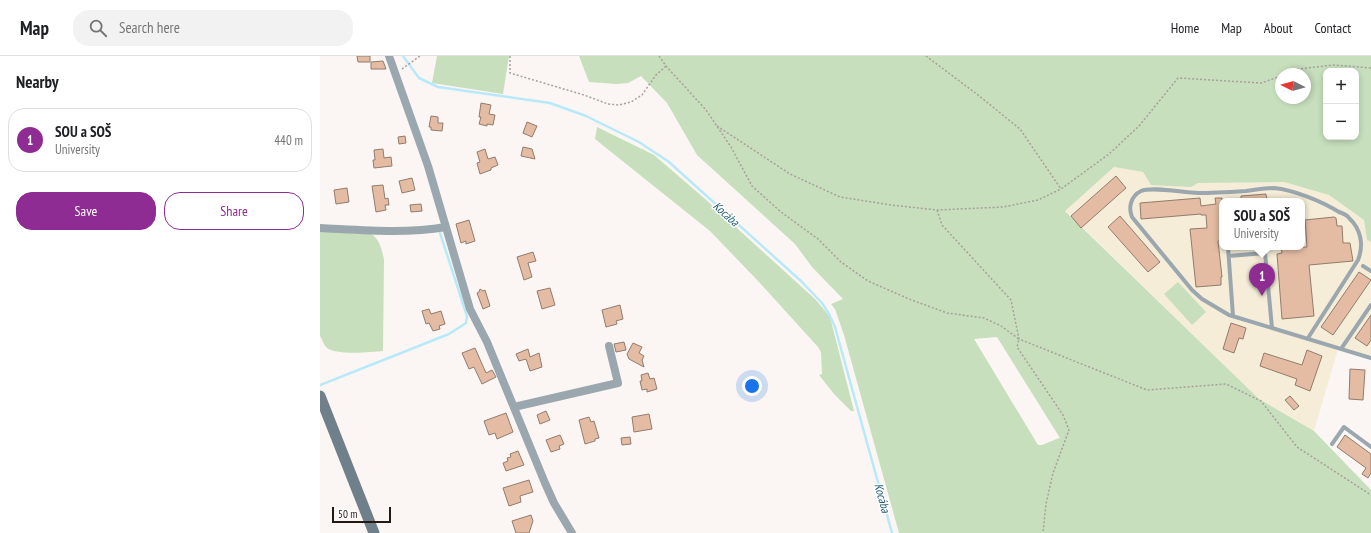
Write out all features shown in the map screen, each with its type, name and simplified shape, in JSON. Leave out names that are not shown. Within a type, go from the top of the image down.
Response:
[{"type":"main road","points":[[320,396],[374,533]]},
{"type":"street","points":[[389,56],[428,166],[470,309],[487,342],[548,490],[572,533]]},
{"type":"street","points":[[320,228],[388,231],[427,230],[446,227]]},
{"type":"street","points":[[514,407],[618,383],[609,346]]},
{"type":"lane","points":[[1308,338],[1361,253],[1361,240],[1358,229],[1349,217],[1320,201],[1272,188],[1220,193],[1194,193],[1150,189],[1141,191],[1135,195],[1130,204],[1132,217],[1192,290],[1202,299],[1228,315],[1371,358]]},
{"type":"lane","points":[[1228,250],[1233,316]]},
{"type":"lane","points":[[1229,256],[1265,253],[1272,328]]},
{"type":"lane","points":[[1363,266],[1371,271]]},
{"type":"lane","points":[[1341,349],[1371,305]]},
{"type":"lane","points":[[1332,444],[1344,427],[1371,447]]},
{"type":"path","points":[[405,67],[420,56]]},
{"type":"path","points":[[510,56],[510,74],[584,95],[608,104],[619,105],[631,102],[642,95],[656,75],[666,66]]},
{"type":"path","points":[[659,56],[666,66],[706,110],[731,147],[752,186],[781,212],[818,239],[841,262],[868,281],[909,299],[947,313],[984,318],[1001,326],[1019,339],[1147,390],[1226,384],[1261,401],[1297,447],[1371,495]]},
{"type":"path","points":[[926,56],[1020,129],[1061,189]]},
{"type":"path","points":[[1307,68],[1334,65],[1371,68]]},
{"type":"path","points":[[716,125],[790,174],[840,197],[937,210],[1003,207],[1038,200],[1061,189],[1109,154],[1129,136],[1178,78],[1262,83],[1275,78]]},
{"type":"path","points":[[937,210],[942,225],[1011,300],[1019,339],[1017,347],[1063,415],[1070,430],[1053,473],[1046,504],[1043,533]]},
{"type":"shaded area","points":[[1114,167],[1143,172],[1190,187],[1198,183],[1284,182],[1329,195],[1364,220],[1367,240],[1371,242],[1371,360],[1338,349],[1314,431],[1259,399],[1065,210]]},
{"type":"green space","points":[[437,56],[509,56],[503,94],[432,83]]},
{"type":"green space","points":[[579,56],[1371,56],[1371,242],[1367,240],[1364,220],[1329,195],[1284,182],[1198,183],[1191,187],[1151,185],[1143,172],[1114,167],[1065,211],[1259,399],[1314,431],[1371,490],[1371,533],[899,533],[844,335],[835,309],[831,304],[843,299],[812,267],[795,244],[697,155],[667,103],[641,76],[628,83],[616,84],[589,82]],"holes":[[[997,337],[1060,438],[1042,445],[1038,445],[974,339]]]},
{"type":"green space","points":[[597,127],[654,155],[704,198],[816,300],[830,317],[854,411],[851,411],[834,394],[819,375],[822,374],[821,352],[818,347],[710,231],[595,139]]},
{"type":"green space","points":[[320,230],[361,231],[370,233],[376,238],[384,260],[383,351],[362,353],[337,352],[330,350],[324,345],[320,336]]},
{"type":"green space","points":[[1178,282],[1206,312],[1192,325],[1164,294]]},
{"type":"building","points":[[357,56],[370,56],[370,62],[358,62]]},
{"type":"building","points":[[383,61],[386,69],[371,69],[371,62]]},
{"type":"building","points":[[481,103],[491,105],[489,114],[495,115],[493,125],[487,124],[487,126],[479,124],[481,117],[479,117]]},
{"type":"building","points":[[431,116],[438,117],[438,123],[443,123],[442,131],[431,130],[431,127],[429,127]]},
{"type":"building","points":[[527,122],[537,126],[532,137],[523,133]]},
{"type":"building","points":[[405,136],[406,143],[399,144],[398,137]]},
{"type":"building","points":[[523,147],[532,149],[535,159],[521,156]]},
{"type":"building","points":[[383,149],[384,158],[391,157],[392,166],[374,168],[374,150]]},
{"type":"building","points":[[485,149],[488,159],[495,157],[498,165],[491,168],[491,170],[480,174],[477,163],[480,162],[477,152]]},
{"type":"building","points":[[1116,176],[1126,188],[1081,228],[1071,216]]},
{"type":"building","points":[[412,178],[415,190],[402,193],[399,181]]},
{"type":"building","points":[[383,185],[385,199],[388,198],[389,205],[385,205],[386,210],[376,212],[372,186]]},
{"type":"building","points":[[347,188],[349,202],[336,204],[334,190]]},
{"type":"building","points":[[1266,194],[1267,198],[1241,198],[1241,196]]},
{"type":"building","points":[[1200,198],[1201,206],[1216,204],[1215,198],[1219,198],[1218,241],[1222,277],[1221,285],[1196,287],[1190,229],[1207,228],[1206,215],[1201,214],[1141,219],[1140,203]]},
{"type":"building","points":[[421,204],[422,211],[411,212],[410,205]]},
{"type":"building","points":[[1120,216],[1160,262],[1148,272],[1108,227]]},
{"type":"building","points":[[1336,218],[1337,226],[1342,226],[1343,243],[1350,243],[1353,261],[1309,265],[1314,316],[1282,319],[1277,254],[1282,253],[1282,250],[1305,250],[1305,247],[1307,247],[1305,220]]},
{"type":"building","points":[[469,220],[475,241],[466,244],[466,241],[461,243],[456,224]]},
{"type":"building","points":[[533,252],[536,261],[528,263],[532,277],[524,280],[517,257]]},
{"type":"building","points":[[1359,272],[1371,280],[1333,335],[1321,327]]},
{"type":"building","points":[[550,288],[555,305],[542,309],[537,291]]},
{"type":"building","points":[[480,289],[483,291],[485,290],[490,306],[483,309],[477,293]]},
{"type":"building","points":[[620,305],[623,319],[616,321],[617,324],[606,327],[602,310]]},
{"type":"building","points":[[429,309],[431,314],[441,311],[445,324],[439,326],[440,329],[433,331],[429,323],[426,324],[422,311]]},
{"type":"building","points":[[1371,315],[1371,340],[1367,346],[1355,338]]},
{"type":"building","points":[[1231,323],[1246,328],[1243,339],[1239,338],[1234,353],[1223,349]]},
{"type":"building","points":[[624,342],[626,350],[616,352],[614,344]]},
{"type":"building","points":[[633,343],[642,347],[639,353],[644,356],[642,360],[644,367],[629,359],[627,354]]},
{"type":"building","points":[[475,348],[486,373],[492,370],[496,377],[482,384],[474,367],[469,369],[462,353]]},
{"type":"building","points":[[528,349],[530,357],[539,353],[542,367],[530,371],[526,359],[519,361],[516,354]]},
{"type":"building","points":[[1307,350],[1322,356],[1310,391],[1295,385],[1297,379],[1260,366],[1264,353],[1302,365]]},
{"type":"building","points":[[1350,369],[1365,370],[1363,400],[1349,399]]},
{"type":"building","points":[[648,373],[650,379],[654,378],[657,389],[647,392],[647,389],[642,390],[640,381],[642,381],[641,375]]},
{"type":"building","points":[[1290,396],[1299,406],[1294,410],[1285,400]]},
{"type":"building","points":[[546,411],[550,420],[540,424],[537,415]]},
{"type":"building","points":[[506,413],[513,432],[497,439],[495,433],[489,435],[484,421]]},
{"type":"building","points":[[649,414],[652,429],[634,432],[632,417]]},
{"type":"building","points":[[589,417],[591,422],[594,421],[599,438],[585,444],[579,420]]},
{"type":"building","points":[[560,435],[564,444],[559,446],[560,449],[551,452],[546,440]]},
{"type":"building","points":[[1345,435],[1371,454],[1371,473],[1368,478],[1362,474],[1366,468],[1337,447]]},
{"type":"building","points":[[630,437],[631,444],[622,445],[621,438]]},
{"type":"building","points":[[518,451],[524,465],[506,471],[503,463],[508,461],[507,458],[511,457],[510,454]]},
{"type":"building","points":[[529,480],[533,492],[520,496],[521,502],[509,506],[503,488]]},
{"type":"building","points":[[531,515],[533,521],[529,533],[516,533],[512,521]]},
{"type":"waterway","name":"Kocába","points":[[403,56],[419,78],[438,87],[550,103],[586,116],[639,142],[669,162],[801,281],[822,303],[835,327],[892,533]]},
{"type":"waterway","points":[[320,385],[449,334],[466,323],[467,316],[440,233]]},
{"type":"place","name":"SOU a SOŠ","points":[[1262,296]]}]
